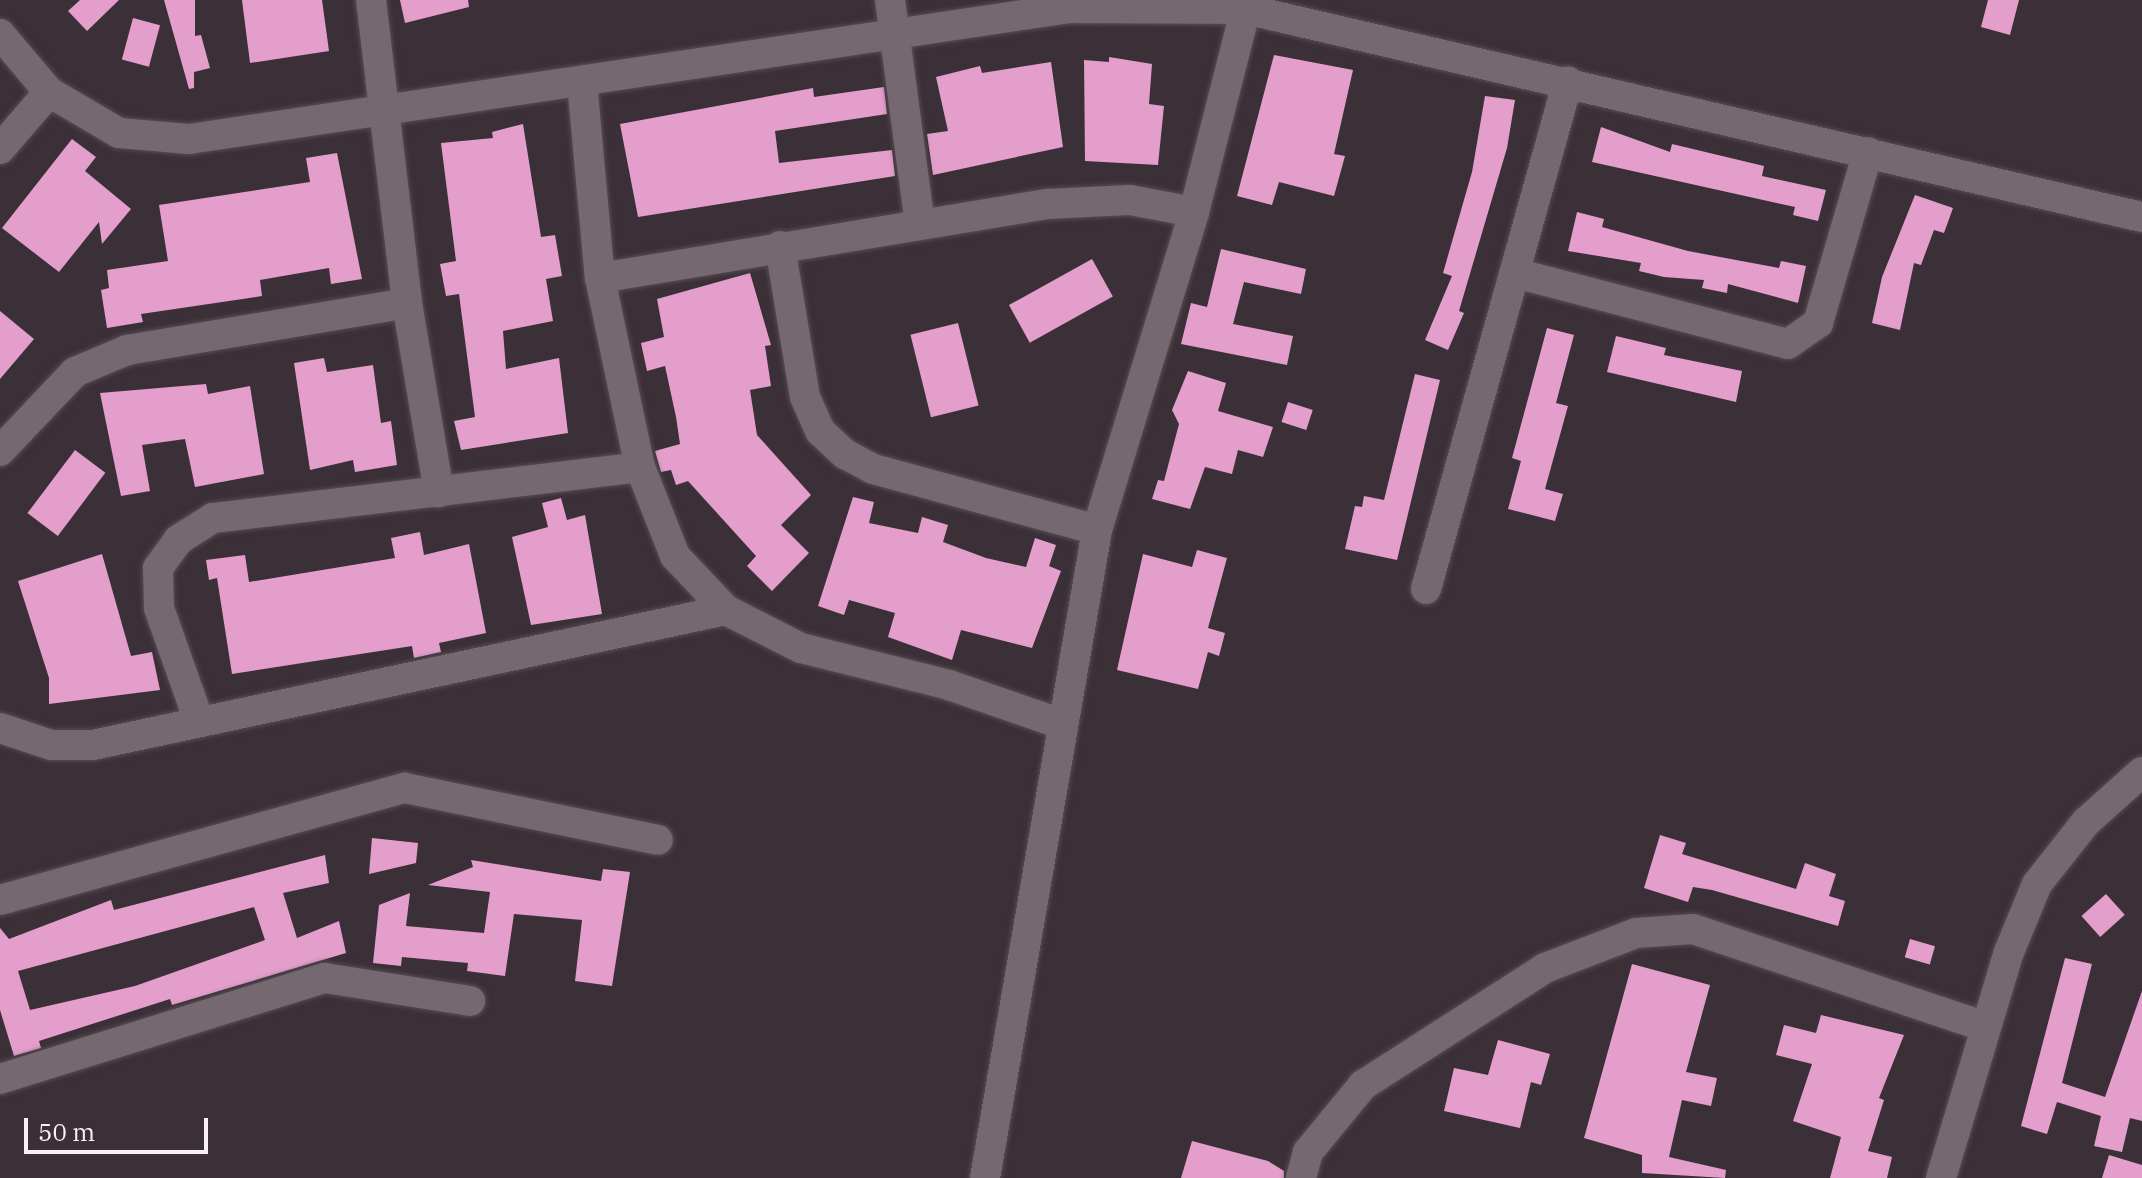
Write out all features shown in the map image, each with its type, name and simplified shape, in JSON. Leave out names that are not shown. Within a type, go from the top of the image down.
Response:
[{"type":"street","points":[[371,0],[407,303],[439,492]]},
{"type":"street","points":[[890,0],[920,224]]},
{"type":"street","points":[[985,1178],[1059,723],[1097,530],[1194,212],[1246,4]]},
{"type":"street","points":[[0,34],[49,92],[119,133],[189,139],[1070,8],[1246,4],[2142,217]]},
{"type":"street","points":[[1426,589],[1568,81]]},
{"type":"street","points":[[582,82],[600,278],[640,467],[675,556],[726,610],[801,648],[949,685],[1059,723]]},
{"type":"street","points":[[0,149],[49,92]]},
{"type":"street","points":[[1515,273],[1788,344],[1818,323],[1868,152]]},
{"type":"street","points":[[600,278],[920,224],[1103,201],[1194,212]]},
{"type":"street","points":[[780,246],[805,397],[820,431],[845,454],[873,469],[1097,530]]},
{"type":"street","points":[[0,451],[75,372],[127,350],[407,303]]},
{"type":"street","points":[[199,721],[159,608],[158,568],[178,540],[213,518],[640,467]]},
{"type":"street","points":[[0,728],[51,745],[93,745],[726,610]]},
{"type":"street","points":[[1941,1178],[1986,1027],[2037,884],[2086,822],[2142,772]]},
{"type":"street","points":[[0,900],[405,788],[658,840]]},
{"type":"street","points":[[1301,1178],[1308,1152],[1363,1085],[1545,968],[1636,933],[1693,929],[1986,1027]]},
{"type":"street","points":[[0,1079],[325,978],[470,1001]]},
{"type":"building","points":[[80,0],[119,0],[87,31],[68,11]]},
{"type":"building","points":[[164,0],[195,0],[195,36],[201,35],[210,68],[194,72],[194,88],[189,89]]},
{"type":"building","points":[[242,0],[322,0],[329,51],[250,63]]},
{"type":"building","points":[[400,0],[468,0],[469,7],[405,23]]},
{"type":"building","points":[[1988,0],[2019,0],[2010,35],[1981,27]]},
{"type":"building","points":[[133,18],[160,25],[149,67],[122,60]]},
{"type":"building","points":[[1274,55],[1353,70],[1334,154],[1345,156],[1334,196],[1279,182],[1272,205],[1237,196]]},
{"type":"building","points":[[1109,57],[1152,64],[1149,104],[1164,106],[1158,165],[1085,161],[1084,60],[1109,62]]},
{"type":"building","points":[[1051,62],[1063,147],[933,175],[927,134],[948,131],[936,77],[980,66],[982,73]]},
{"type":"building","points":[[884,87],[887,114],[775,131],[779,163],[892,150],[895,176],[638,217],[620,124],[813,88],[814,97]]},
{"type":"building","points":[[1485,96],[1515,100],[1507,148],[1459,311],[1464,313],[1448,350],[1425,340],[1452,276],[1443,273],[1472,172]]},
{"type":"building","points":[[523,124],[541,237],[555,235],[562,276],[546,279],[553,321],[503,331],[506,369],[559,358],[568,433],[461,450],[454,421],[475,417],[459,294],[446,296],[440,264],[456,261],[441,143],[493,138],[492,132]]},
{"type":"building","points":[[1601,127],[1670,152],[1672,144],[1764,166],[1762,176],[1826,190],[1818,221],[1793,215],[1795,207],[1592,162]]},
{"type":"building","points":[[72,139],[96,157],[85,171],[131,209],[102,244],[99,222],[59,272],[2,228]]},
{"type":"building","points":[[337,153],[362,279],[331,284],[329,268],[260,280],[262,296],[141,314],[143,322],[107,328],[101,290],[109,288],[107,270],[168,261],[159,205],[310,182],[306,158]]},
{"type":"building","points":[[1915,195],[1953,208],[1944,233],[1934,230],[1921,265],[1914,263],[1900,330],[1872,323],[1882,277]]},
{"type":"building","points":[[1577,212],[1604,219],[1602,227],[1688,251],[1779,268],[1781,261],[1806,266],[1798,303],[1728,284],[1727,293],[1702,288],[1704,280],[1664,277],[1639,271],[1641,263],[1568,251]]},
{"type":"building","points":[[1221,249],[1306,269],[1301,294],[1244,282],[1233,324],[1293,336],[1287,365],[1181,344],[1191,303],[1207,307]]},
{"type":"building","points":[[1092,259],[1113,297],[1030,343],[1009,305]]},
{"type":"building","points":[[750,273],[771,345],[765,346],[771,386],[750,390],[757,435],[811,495],[781,525],[809,553],[772,591],[747,566],[756,556],[688,481],[676,485],[671,470],[661,472],[655,451],[680,444],[676,417],[665,366],[647,371],[641,343],[664,337],[657,299]]},
{"type":"building","points":[[0,311],[34,339],[0,379]]},
{"type":"building","points":[[958,323],[979,405],[931,417],[910,335]]},
{"type":"building","points":[[1547,328],[1574,335],[1556,403],[1568,406],[1545,489],[1563,494],[1555,521],[1508,509],[1521,461],[1512,458]]},
{"type":"building","points":[[1616,336],[1666,348],[1664,355],[1742,371],[1736,402],[1607,372]]},
{"type":"building","points":[[324,358],[327,372],[373,365],[381,423],[391,421],[397,465],[355,472],[353,460],[310,470],[294,363]]},
{"type":"building","points":[[1188,371],[1226,383],[1218,411],[1273,427],[1263,457],[1238,450],[1232,474],[1205,467],[1190,509],[1152,499],[1158,480],[1164,481],[1179,424],[1172,410]]},
{"type":"building","points":[[1415,374],[1440,380],[1397,560],[1345,549],[1355,506],[1362,507],[1364,496],[1384,500]]},
{"type":"building","points":[[206,384],[208,394],[250,386],[264,474],[195,487],[185,439],[142,445],[150,491],[121,496],[100,393]]},
{"type":"building","points":[[1288,402],[1313,410],[1306,430],[1282,422]]},
{"type":"building","points":[[75,450],[105,473],[58,536],[27,513]]},
{"type":"building","points":[[853,497],[874,502],[869,523],[918,533],[922,517],[948,525],[943,542],[986,558],[1026,567],[1035,538],[1056,545],[1049,566],[1061,571],[1032,648],[961,630],[952,660],[888,637],[895,613],[849,600],[844,615],[818,606]]},
{"type":"building","points":[[561,498],[567,520],[585,515],[602,614],[531,625],[512,537],[548,527],[542,503]]},
{"type":"building","points":[[420,532],[424,555],[469,544],[486,633],[439,643],[441,652],[414,658],[412,646],[232,674],[217,578],[209,580],[206,560],[245,555],[249,582],[395,558],[391,538]]},
{"type":"building","points":[[1197,550],[1227,558],[1208,628],[1225,633],[1219,656],[1208,652],[1198,689],[1117,670],[1143,554],[1192,567]]},
{"type":"building","points":[[102,554],[131,656],[152,652],[160,690],[49,704],[49,678],[18,581]]},
{"type":"building","points":[[1660,835],[1686,843],[1682,854],[1796,889],[1805,863],[1836,874],[1829,896],[1845,901],[1838,926],[1712,890],[1693,887],[1688,902],[1644,888]]},
{"type":"building","points":[[372,838],[418,843],[416,863],[369,874]]},
{"type":"building","points":[[325,855],[329,883],[283,893],[297,938],[339,921],[346,953],[172,1005],[170,999],[39,1041],[41,1048],[14,1056],[0,1010],[0,928],[9,939],[111,900],[114,910]],"holes":[[[254,907],[265,940],[135,986],[30,1010],[18,971]]]},
{"type":"building","points":[[471,860],[601,881],[603,869],[630,872],[612,986],[575,981],[582,920],[514,914],[505,976],[467,971],[468,963],[402,957],[401,966],[373,963],[379,905],[410,893],[406,926],[484,933],[490,892],[428,885],[473,867]]},
{"type":"building","points":[[2106,894],[2125,915],[2100,937],[2081,916]]},
{"type":"building","points":[[1910,939],[1935,946],[1930,964],[1905,957]]},
{"type":"building","points":[[2065,958],[2092,964],[2062,1083],[2105,1097],[2142,991],[2142,1121],[2130,1118],[2122,1152],[2094,1146],[2101,1116],[2057,1102],[2047,1134],[2021,1126]]},
{"type":"building","points":[[1632,964],[1710,985],[1686,1072],[1717,1078],[1711,1106],[1682,1100],[1669,1157],[1726,1170],[1725,1178],[1642,1173],[1642,1155],[1584,1138]]},
{"type":"building","points":[[1821,1015],[1904,1035],[1879,1098],[1884,1100],[1868,1151],[1892,1157],[1887,1178],[1830,1178],[1841,1137],[1793,1121],[1812,1064],[1776,1055],[1784,1025],[1816,1033]]},
{"type":"building","points":[[1498,1040],[1550,1054],[1541,1085],[1531,1082],[1520,1128],[1444,1111],[1454,1068],[1488,1075]]},
{"type":"building","points":[[1192,1141],[1268,1161],[1284,1171],[1284,1178],[1181,1178]]},
{"type":"building","points":[[2109,1155],[2142,1165],[2142,1178],[2102,1178]]}]
